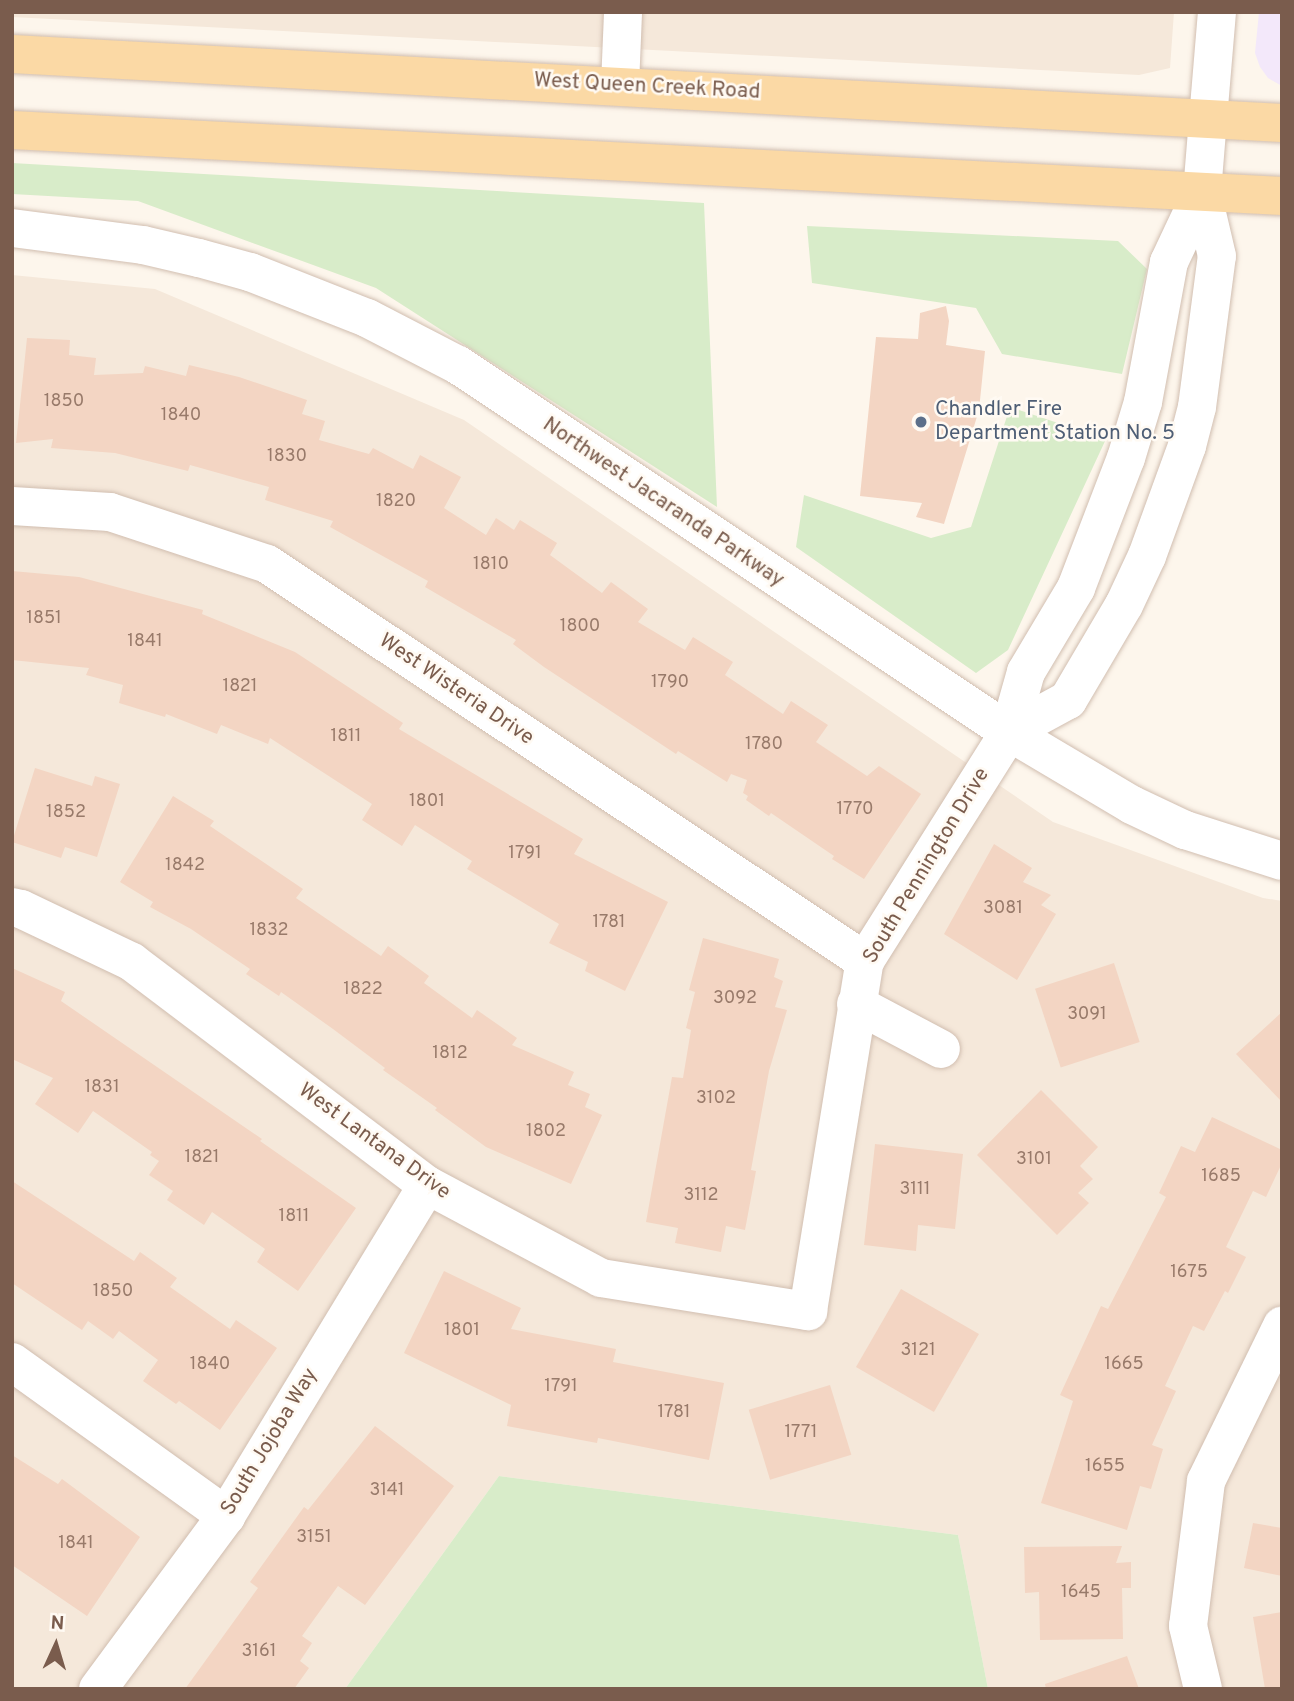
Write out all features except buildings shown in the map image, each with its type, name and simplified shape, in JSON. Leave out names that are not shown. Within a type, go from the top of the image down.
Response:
[{"type":"main road","name":"West Queen Creek Road","points":[[12,54],[1282,123]]},
{"type":"main road","points":[[12,130],[1282,196]]},
{"type":"street","points":[[620,85],[623,12]]},
{"type":"street","name":"South Pennington Drive","points":[[1009,732],[1068,700],[1124,605],[1167,504],[1197,407],[1217,256],[1202,192],[1217,12]]},
{"type":"street","name":"South Pennington Drive","points":[[808,1311],[865,961],[1009,732],[1026,672],[1076,588],[1126,458],[1143,402],[1169,261],[1202,192]]},
{"type":"street","name":"Northwest Jacaranda Parkway","points":[[12,228],[143,245],[199,258],[261,276],[367,318],[458,365],[1009,732],[1132,805],[1185,830],[1282,861]]},
{"type":"street","name":"West Wisteria Drive","points":[[12,506],[110,512],[267,565],[865,961]]},
{"type":"street","name":"West Lantana Drive","points":[[12,907],[22,909],[132,962],[427,1185],[601,1278],[808,1311]]},
{"type":"street","points":[[856,1004],[941,1049]]},
{"type":"street","name":"South Jojoba Way","points":[[98,1689],[226,1516],[427,1185]]},
{"type":"street","points":[[1203,1689],[1188,1626],[1206,1480],[1282,1326]]},
{"type":"street","points":[[12,1362],[226,1516]]},
{"type":"shaded area","points":[[12,12],[1174,12],[1170,68],[1139,75],[12,17]]},
{"type":"shaded area","points":[[1259,12],[1282,12],[1282,86],[1268,78],[1255,53]]},
{"type":"shaded area","points":[[12,275],[155,289],[464,420],[1053,822],[1263,898],[1282,901],[1282,1689],[988,1689],[958,1535],[499,1476],[345,1689],[12,1689]]},
{"type":"green space","points":[[12,163],[704,203],[717,507],[376,288],[138,201],[12,194]]},
{"type":"green space","points":[[807,226],[1118,241],[1147,269],[1122,374],[1002,354],[976,308],[812,283]]},
{"type":"green space","points":[[1010,407],[1106,439],[1008,650],[976,673],[796,547],[804,495],[931,538],[971,527]]},
{"type":"green space","points":[[499,1476],[958,1535],[988,1689],[345,1689]]},
{"type":"place","name":"Chandler Fire Department Station No. 5","points":[[921,422]]}]
